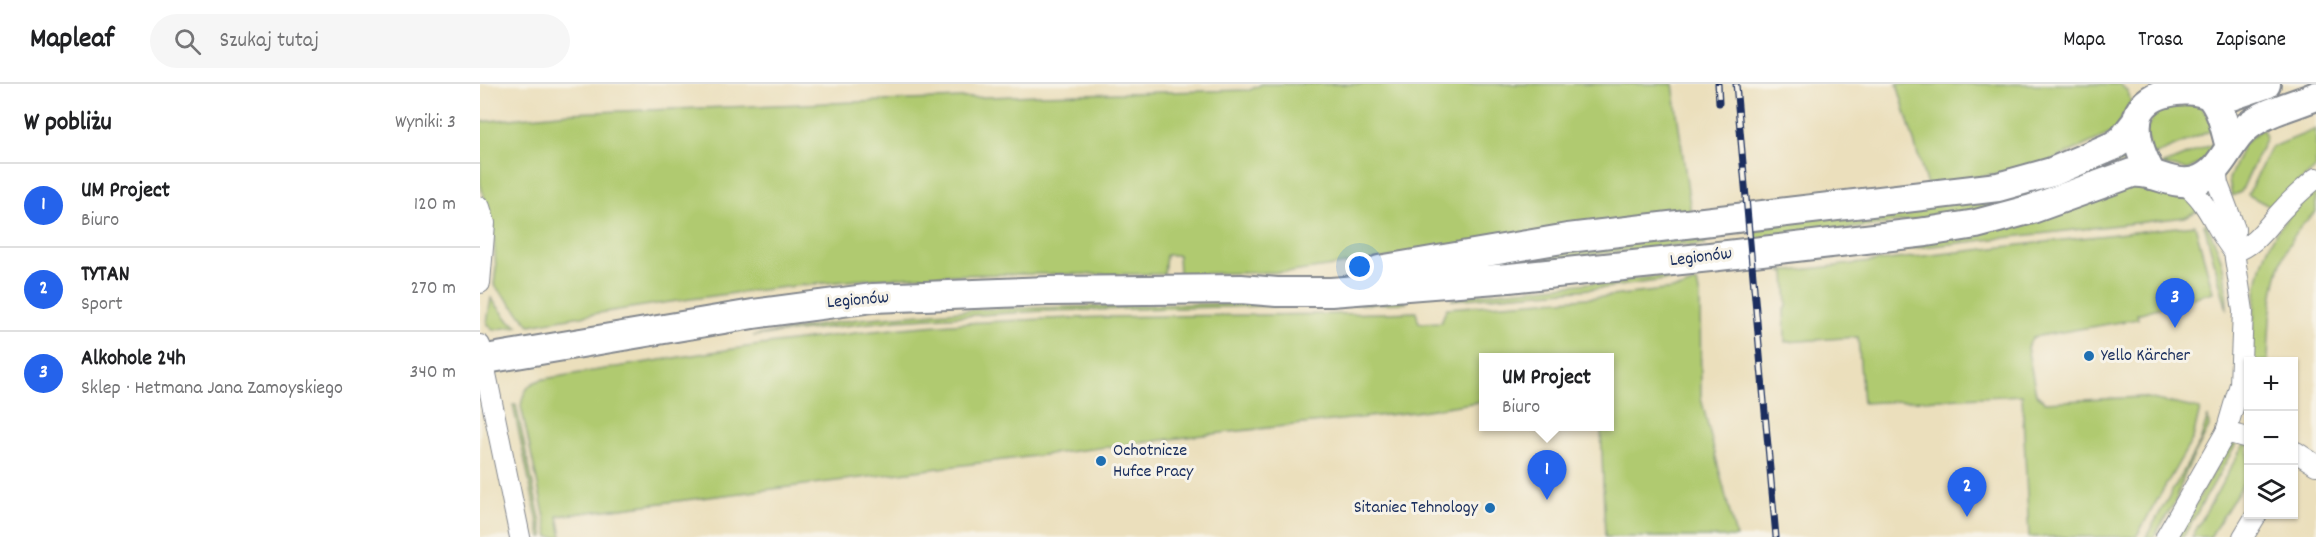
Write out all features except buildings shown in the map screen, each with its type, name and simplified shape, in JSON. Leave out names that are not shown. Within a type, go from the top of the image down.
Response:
[{"type":"highway","points":[[2266,84],[2231,96],[2208,94],[2190,87],[2167,88],[2149,100],[2137,121],[2140,146],[2152,175],[2183,183],[2201,179],[2251,123],[2316,96]]},
{"type":"highway","points":[[2208,94],[2220,112],[2223,157]]},
{"type":"highway","name":"Legionów","points":[[1240,289],[1411,265],[1568,238],[1998,187],[2052,172],[2113,146],[2122,140],[2137,121]]},
{"type":"highway","name":"Legionów","points":[[481,355],[873,298],[1048,291],[1240,289],[1311,293],[1509,278],[1678,261],[1976,224],[2032,209],[2124,175],[2136,172],[2152,175]]},
{"type":"street","points":[[2166,537],[2226,432],[2240,384],[2243,346],[2242,295],[2234,252],[2235,229],[2218,184],[2223,157]]},
{"type":"street","points":[[2234,252],[2247,248],[2254,242],[2282,209],[2316,178]]},
{"type":"street","points":[[2183,183],[2197,193],[2221,236],[2234,252]]},
{"type":"street","points":[[480,207],[485,223],[480,283]]},
{"type":"street","points":[[481,355],[520,537]]},
{"type":"street","points":[[2226,432],[2244,437]]},
{"type":"street","points":[[2298,455],[2316,465]]},
{"type":"street","points":[[2243,537],[2254,519]]},
{"type":"green space","points":[[1262,84],[1673,84],[1691,213],[1292,272],[1179,274],[1178,255],[1166,255],[1164,274],[956,275],[841,281],[708,297],[530,325],[494,285],[496,268],[493,229],[480,183],[480,122],[569,113],[1040,95],[1250,90]]},
{"type":"green space","points":[[1897,84],[2120,84],[2128,92],[2131,102],[2114,132],[2040,166],[1927,186]]},
{"type":"green space","points":[[2198,103],[2217,128],[2152,156],[2145,132],[2159,106]]},
{"type":"green space","points":[[2262,128],[2266,137],[2241,192],[2232,196],[2229,179],[2243,145]]},
{"type":"green space","points":[[2316,129],[2316,168],[2271,207],[2248,195],[2270,148]]},
{"type":"green space","points":[[2216,143],[2208,159],[2187,170],[2162,165]]},
{"type":"green space","points":[[2124,153],[2127,161],[1986,210],[1756,242],[1755,225]]},
{"type":"green space","points":[[2132,183],[2184,197],[2199,210],[2185,217],[2144,222],[1792,262],[1778,261]]},
{"type":"green space","points":[[2316,190],[2316,212],[2301,226],[2290,243],[2276,280],[2272,300],[2268,357],[2251,357],[2257,285],[2261,267],[2277,232],[2289,216]]},
{"type":"green space","points":[[2206,223],[2222,265],[2227,310],[2204,224]]},
{"type":"green space","points":[[2195,225],[2213,292],[2137,314],[2138,319],[2033,337],[2027,347],[2036,394],[2045,402],[2142,397],[2200,409],[2193,438],[2136,537],[2029,537],[2022,395],[1863,403],[1858,337],[1785,342],[1784,309],[1787,307],[1785,273],[1779,271]]},
{"type":"green space","points":[[1704,231],[1705,245],[1688,246],[1684,244],[1563,258],[1436,268]]},
{"type":"green space","points":[[1692,269],[1696,272],[1680,278],[1604,288],[1451,300],[1458,296],[1682,274]]},
{"type":"green space","points":[[1697,282],[1700,297],[1701,398],[1736,537],[1605,537],[1601,431],[1614,431],[1614,353],[1479,353],[1479,402],[1414,412],[1203,435],[558,516],[562,537],[549,537],[521,406],[528,388],[534,382],[544,379],[768,344],[903,328],[1095,317],[1416,312],[1419,323],[1441,322],[1447,308],[1602,297],[1682,288]]},
{"type":"green space","points":[[491,298],[509,321],[518,326],[493,330],[487,323]]},
{"type":"green space","points":[[1397,299],[1407,303],[1042,311],[897,320],[753,336],[858,319],[986,309]]},
{"type":"green space","points":[[513,405],[516,405],[544,537],[541,537]]},
{"type":"green space","points":[[2208,416],[2209,427],[2184,475],[2176,500],[2154,537],[2146,537],[2200,442]]},
{"type":"green space","points":[[2237,443],[2183,537],[2176,537],[2227,450]]},
{"type":"green space","points":[[2244,444],[2244,482],[2210,537],[2192,537]]},
{"type":"railway","points":[[1718,84],[1719,103]]},
{"type":"railway","points":[[1736,84],[1776,537]]},
{"type":"place","name":"Alkohole 24h","points":[[2175,328]]},
{"type":"place","name":"Yello Kärcher","points":[[2089,356]]},
{"type":"place","name":"Ochotnicze Hufce Pracy","points":[[1101,461]]},
{"type":"place","name":"UM Project","points":[[1547,500]]},
{"type":"place","name":"Sitaniec Tehnology","points":[[1490,508]]},
{"type":"place","name":"TYTAN","points":[[1967,517]]}]
